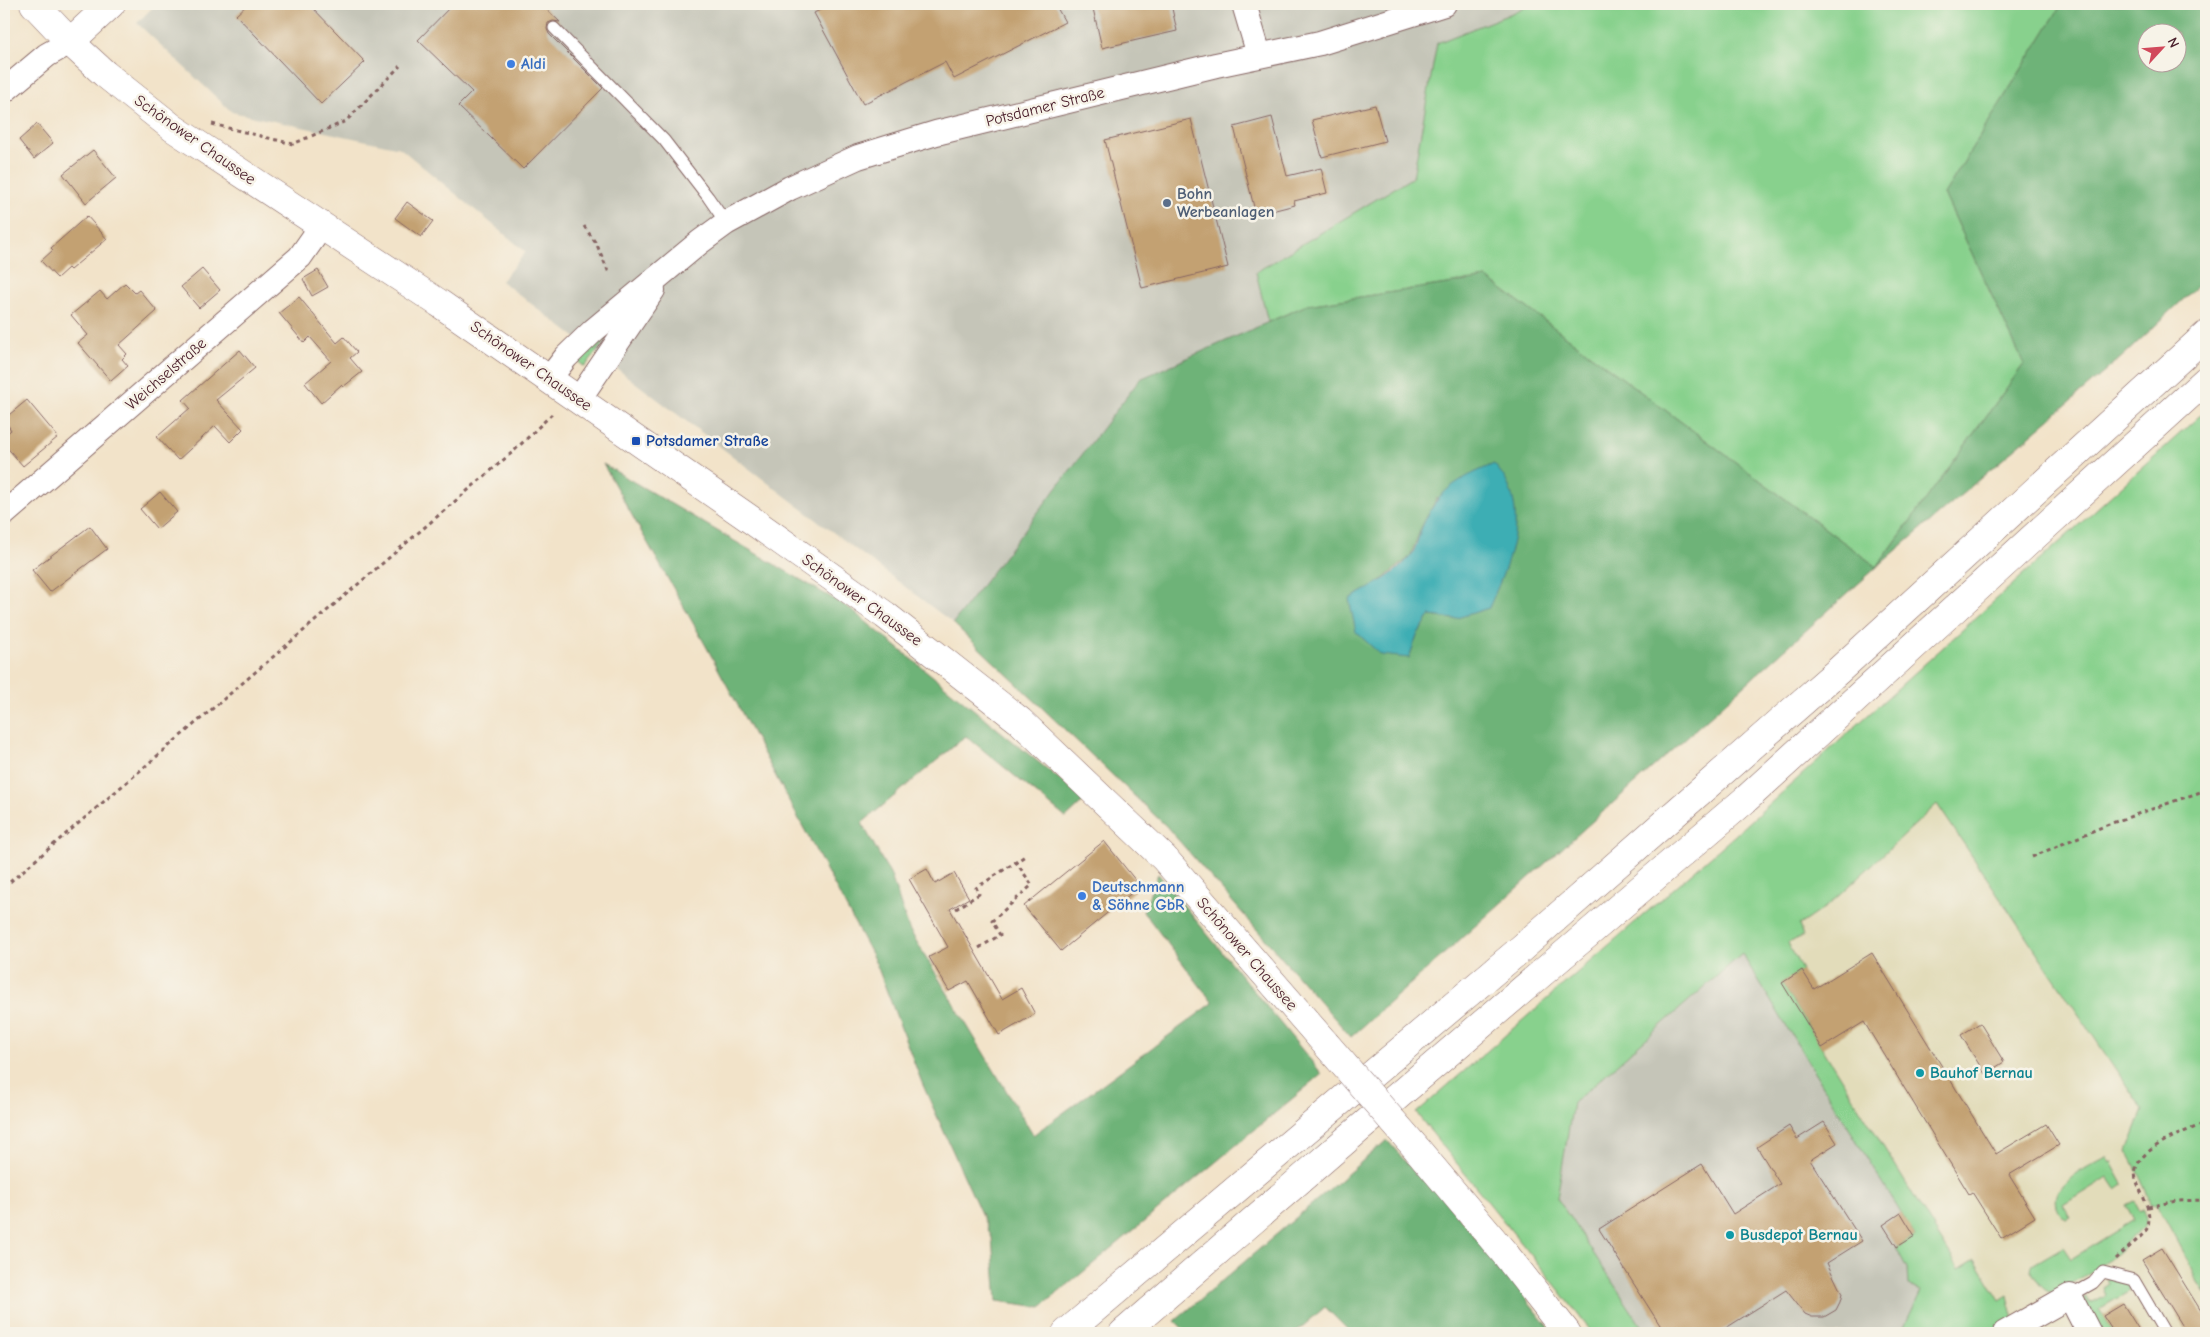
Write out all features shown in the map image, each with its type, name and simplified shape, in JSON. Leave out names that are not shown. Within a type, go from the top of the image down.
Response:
[{"type":"main road","name":"Schönower Chaussee","points":[[34,4],[70,42],[105,74],[173,128],[439,303],[549,378],[568,405],[884,615],[1020,721],[1164,858],[1417,1149],[1506,1255],[1567,1333]]},
{"type":"main road","points":[[70,42],[111,4]]},
{"type":"main road","points":[[1066,1333],[1516,953],[1852,658],[2206,335]]},
{"type":"main road","points":[[1123,1333],[1745,800],[2206,380]]},
{"type":"street","points":[[1244,4],[1259,55]]},
{"type":"street","name":"Potsdamer Straße","points":[[549,378],[574,349],[594,330],[670,266],[726,223],[790,188],[858,157],[936,133],[1259,55],[1320,43],[1444,4]]},
{"type":"street","points":[[4,91],[47,55],[70,42]]},
{"type":"street","name":"Weichselstraße","points":[[4,514],[300,257],[321,227]]},
{"type":"street","name":"Potsdamer Straße","points":[[568,405],[670,266]]},
{"type":"street","points":[[2005,1333],[2070,1296],[2089,1333]]},
{"type":"lane","points":[[554,28],[664,140],[726,223]]},
{"type":"lane","points":[[2070,1296],[2093,1283],[2103,1272],[2134,1280],[2165,1333]]},
{"type":"path","points":[[211,124],[293,144],[346,120],[400,66]]},
{"type":"path","points":[[584,226],[597,245],[609,273]]},
{"type":"path","points":[[4,887],[568,405]]},
{"type":"path","points":[[2201,542],[2206,539]]},
{"type":"path","points":[[2032,857],[2109,824],[2206,790]]},
{"type":"path","points":[[956,909],[980,894],[976,888],[1025,856]]},
{"type":"path","points":[[979,948],[1000,935],[992,922],[1032,885],[1016,862]]},
{"type":"path","points":[[2103,1272],[2148,1227],[2150,1213],[2136,1178],[2136,1167],[2146,1154],[2158,1144],[2206,1122]]},
{"type":"path","points":[[2148,1207],[2176,1201],[2206,1200]]},
{"type":"shaded area","points":[[156,4],[2206,4],[2206,193],[1140,379],[953,623],[501,281],[526,252],[400,148],[232,112],[137,23]]},
{"type":"shaded area","points":[[1937,804],[2143,1110],[2127,1152],[2206,1295],[2206,1333],[1592,1333],[1490,1204],[1534,1147],[1742,954],[1830,904]]},
{"type":"shaded area","points":[[1742,954],[1973,1329],[1966,1333],[1645,1333],[1557,1198],[1573,1103]]},
{"type":"green space","points":[[1530,4],[2062,4],[1944,194],[2024,364],[1877,567],[1487,278],[1307,305],[1268,322],[1256,272],[1413,177],[1437,43]]},
{"type":"green space","points":[[2062,4],[2206,4],[2206,278],[2122,357],[1877,567],[2024,364],[1944,194]]},
{"type":"green space","points":[[1487,278],[1877,567],[1351,1037],[1166,826],[953,623],[1140,379],[1307,305]],"holes":[[[1437,498],[1454,619],[1430,616],[1417,635],[1409,658],[1349,599],[1373,587],[1410,557],[1422,526]]]},
{"type":"green space","points":[[614,328],[585,367],[576,360]]},
{"type":"green space","points":[[2206,410],[2206,1295],[2157,1205],[2150,1204],[2146,1191],[2127,1151],[2143,1110],[1937,804],[1830,904],[1799,925],[1803,936],[1788,943],[1802,970],[1782,983],[1959,1269],[1975,1259],[2000,1301],[2008,1296],[2014,1319],[1991,1333],[1901,1333],[1921,1291],[1908,1285],[1907,1268],[1896,1248],[1915,1236],[1742,954],[1573,1103],[1557,1198],[1646,1333],[1592,1333],[1416,1113],[1734,836]]},
{"type":"green space","points":[[603,464],[849,608],[1085,800],[1066,818],[966,736],[862,823],[891,876],[909,929],[1033,1135],[1213,1003],[1143,911],[1158,874],[1322,1074],[1041,1307],[997,1301],[992,1238],[922,1083],[876,963],[706,646]]},
{"type":"green space","points":[[1387,1140],[1417,1175],[1421,1170],[1554,1333],[1351,1333],[1325,1307],[1295,1333],[1187,1333],[1175,1321]]},
{"type":"green space","points":[[2106,1157],[2111,1162],[2123,1184],[2116,1189],[2108,1177],[2063,1205],[2071,1217],[2066,1219],[2063,1217],[2057,1207],[2056,1198],[2059,1190],[2072,1177]]},
{"type":"green space","points":[[2134,1201],[2140,1212],[2144,1210],[2146,1220],[2144,1226],[2108,1261],[2057,1293],[2052,1293],[2041,1286],[2031,1270],[2032,1265],[2063,1247],[2071,1259],[2134,1220],[2126,1205]]},
{"type":"green space","points":[[2110,1277],[2127,1285],[2130,1291],[2099,1309],[2114,1333],[2102,1333],[2083,1299],[2086,1298],[2090,1303],[2105,1295],[2102,1287],[2108,1283],[2106,1279]]},
{"type":"water","points":[[1494,464],[1506,481],[1513,498],[1515,517],[1510,553],[1489,608],[1454,619],[1430,616],[1417,635],[1409,658],[1381,655],[1356,632],[1349,599],[1389,576],[1409,558],[1428,514],[1442,494],[1459,481]]},
{"type":"building","points":[[248,4],[309,4],[365,62],[321,104],[236,15]]},
{"type":"building","name":"Aldi","points":[[453,4],[541,4],[560,22],[553,21],[548,23],[547,29],[549,34],[603,88],[523,169],[458,106],[472,92],[418,40]]},
{"type":"building","points":[[832,4],[1055,4],[1065,22],[954,79],[945,62],[863,104],[814,13]]},
{"type":"building","points":[[1092,4],[1171,4],[1177,31],[1102,48]]},
{"type":"building","points":[[1375,105],[1385,141],[1322,157],[1312,120]]},
{"type":"building","points":[[1272,117],[1287,176],[1321,168],[1327,193],[1294,201],[1295,205],[1256,215],[1234,127]]},
{"type":"building","name":"Bohn Werbeanlagen","points":[[1191,119],[1228,267],[1142,288],[1105,140]]},
{"type":"building","points":[[37,124],[53,143],[34,159],[19,140]]},
{"type":"building","points":[[93,150],[116,178],[86,203],[63,174]]},
{"type":"building","points":[[407,202],[433,221],[421,237],[395,218]]},
{"type":"building","points":[[87,216],[107,239],[70,270],[68,268],[57,278],[41,261],[53,250],[51,248]]},
{"type":"building","points":[[202,269],[220,290],[199,308],[181,287]]},
{"type":"building","points":[[318,270],[328,287],[312,296],[303,279]]},
{"type":"building","points":[[125,283],[135,293],[139,290],[157,311],[119,345],[127,354],[122,359],[128,366],[111,381],[78,343],[88,335],[71,315],[100,291],[107,299]]},
{"type":"building","points":[[299,297],[337,343],[344,337],[357,352],[350,358],[362,372],[343,387],[341,385],[321,403],[305,383],[331,361],[310,337],[304,343],[279,313]]},
{"type":"building","points":[[240,350],[255,368],[216,400],[243,429],[230,442],[215,426],[178,460],[157,437],[190,408],[183,400]]},
{"type":"building","points":[[27,400],[58,437],[23,466],[4,444],[4,436],[11,430],[4,419]]},
{"type":"building","points":[[160,492],[177,512],[157,529],[140,509]]},
{"type":"building","points":[[90,526],[107,549],[50,592],[32,570]]},
{"type":"building","name":"Deutschmann & Söhne GbR","points":[[1104,841],[1140,886],[1061,951],[1024,906]]},
{"type":"building","points":[[927,869],[935,884],[954,873],[969,898],[950,909],[1002,999],[1021,988],[1035,1014],[999,1035],[968,981],[949,991],[929,957],[948,947],[909,879]]},
{"type":"building","name":"Bauhof Bernau","points":[[1872,953],[1996,1154],[2046,1124],[2059,1145],[2009,1175],[2035,1217],[2001,1238],[1972,1192],[1969,1194],[1864,1022],[1822,1048],[1782,983],[1802,970],[1814,989]]},
{"type":"building","points":[[1980,1023],[2004,1062],[1985,1074],[1961,1035]]},
{"type":"building","name":"Busdepot Bernau","points":[[1824,1122],[1837,1143],[1810,1160],[1862,1241],[1827,1263],[1842,1294],[1836,1310],[1824,1317],[1812,1317],[1805,1314],[1786,1290],[1718,1333],[1665,1333],[1599,1229],[1702,1164],[1733,1214],[1780,1184],[1757,1147],[1789,1126],[1797,1139]]},
{"type":"building","points":[[1901,1213],[1915,1236],[1897,1247],[1883,1225]]},
{"type":"building","points":[[2162,1248],[2206,1319],[2206,1333],[2187,1333],[2142,1260]]},
{"type":"building","points":[[2123,1304],[2141,1333],[2114,1333],[2103,1316]]},
{"type":"place","name":"Aldi","points":[[511,64]]},
{"type":"place","name":"Bohn Werbeanlagen","points":[[1167,203]]},
{"type":"place","name":"Potsdamer Straße","points":[[636,441]]},
{"type":"place","name":"Deutschmann & Söhne GbR","points":[[1082,896]]},
{"type":"place","name":"Bauhof Bernau","points":[[1920,1073]]},
{"type":"place","name":"Busdepot Bernau","points":[[1730,1235]]}]
